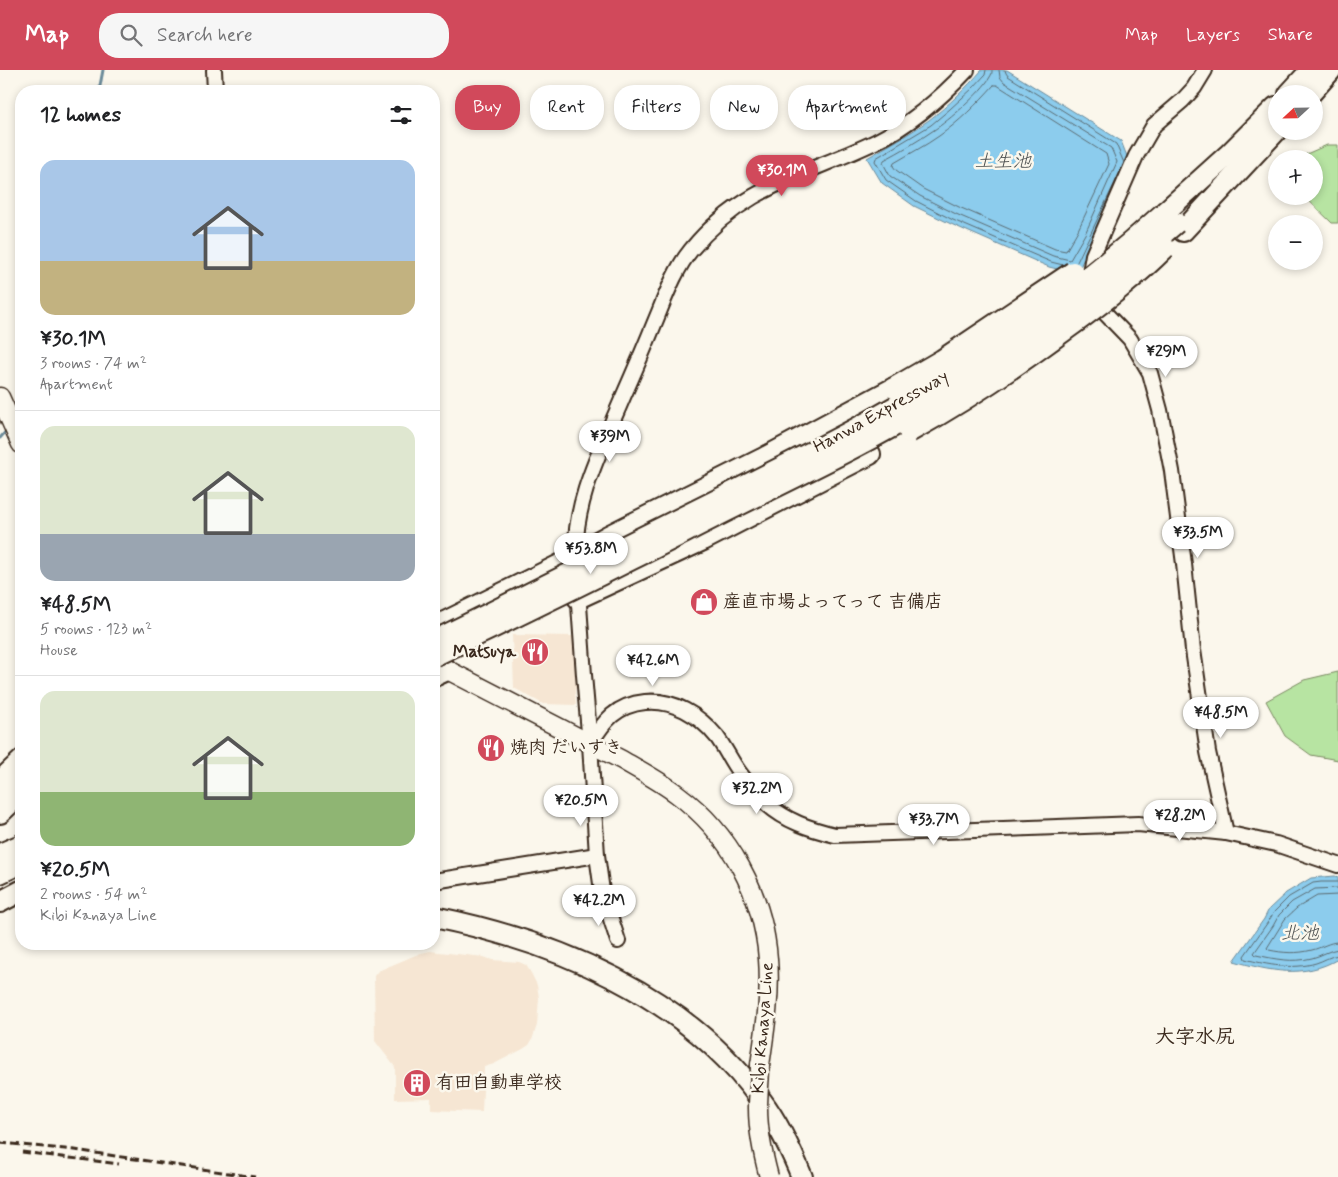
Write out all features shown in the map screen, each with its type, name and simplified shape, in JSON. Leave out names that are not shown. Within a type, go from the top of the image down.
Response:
[{"type":"highway","points":[[1297,85],[1311,70]]},
{"type":"highway","points":[[1318,85],[1331,70]]},
{"type":"highway","points":[[578,598],[703,540],[870,454],[946,412],[1038,350],[1146,268],[1171,218],[1268,115]]},
{"type":"highway","name":"Hanwa Expressway","points":[[440,664],[631,560],[742,503],[800,476],[924,408],[1042,329],[1101,286],[1171,218],[1268,137]]},
{"type":"highway","points":[[575,554],[762,459],[894,388],[942,360],[1060,282],[1110,245],[1171,218]]},
{"type":"highway","name":"Hanwa Expressway","points":[[440,637],[648,535],[900,404],[1022,326],[1109,261],[1171,218]]},
{"type":"highway","points":[[0,795],[15,781]]},
{"type":"highway","points":[[0,813],[15,799]]},
{"type":"highway","points":[[0,854],[15,848]]},
{"type":"highway","points":[[0,873],[15,866]]},
{"type":"highway","points":[[0,902],[15,894]]},
{"type":"highway","points":[[0,913],[15,909]]},
{"type":"highway","points":[[440,918],[522,940],[548,949],[610,976],[665,1007],[714,1046],[732,1064],[762,1101],[792,1152],[802,1177]]},
{"type":"main road","points":[[0,396],[15,430]]},
{"type":"main road","name":"Kibi Kanaya Line","points":[[440,668],[648,775],[678,794],[703,816],[726,843],[752,889],[762,924],[768,960],[768,1001],[758,1099],[759,1123],[769,1177]]},
{"type":"street","points":[[214,70],[215,85]]},
{"type":"street","points":[[618,941],[602,891],[597,855],[578,598],[575,554],[577,530],[586,485],[670,287],[690,251],[706,233],[724,216],[757,194],[788,178],[876,142],[912,121],[968,70]]},
{"type":"street","points":[[1205,70],[1194,88],[1182,101],[1154,125],[1136,156],[1093,255],[1090,279],[1092,293],[1101,308],[1130,339],[1150,373],[1160,410],[1172,471],[1193,650],[1208,752],[1226,833]]},
{"type":"street","points":[[440,621],[575,554]]},
{"type":"street","points":[[590,744],[599,729],[620,709],[640,703],[662,702],[678,706],[696,717],[716,736],[744,778],[774,810],[816,831],[835,835],[1138,824],[1226,833],[1276,844],[1338,865]]},
{"type":"street","points":[[0,777],[15,763]]},
{"type":"street","points":[[440,880],[597,855]]},
{"type":"shaded area","points":[[512,635],[574,636],[577,684],[575,691],[576,705],[543,704],[514,688]]},
{"type":"shaded area","points":[[430,951],[519,962],[526,965],[537,985],[539,998],[537,1025],[532,1040],[523,1049],[484,1067],[482,1112],[431,1110],[431,1098],[395,1099],[395,1067],[375,1041],[374,976],[378,971]]},
{"type":"green space","points":[[1327,145],[1338,145],[1338,223],[1332,223],[1313,205],[1323,205],[1323,150],[1316,150]]},
{"type":"green space","points":[[1338,672],[1338,760],[1311,755],[1285,736],[1266,701],[1304,680]]},
{"type":"water","name":"土生池","points":[[982,70],[1007,70],[1121,141],[1130,164],[1077,274],[1049,267],[914,206],[882,183],[867,158],[929,120],[957,96]]},
{"type":"water","name":"北池","points":[[1338,877],[1338,959],[1312,969],[1299,971],[1260,968],[1234,961],[1269,909],[1286,893],[1311,878]]},
{"type":"waterway","points":[[100,85],[103,70]]},
{"type":"waterway","points":[[0,438],[8,429]]},
{"type":"railway","points":[[0,1143],[75,1150],[255,1177]]},
{"type":"railway","points":[[22,1152],[119,1164]]},
{"type":"place","name":"産直市場よってって 吉備店","points":[[704,602]]},
{"type":"place","name":"Matsuya","points":[[535,652]]},
{"type":"place","name":"焼肉 だいすき","points":[[491,748]]},
{"type":"place","name":"有田自動車学校","points":[[417,1083]]},
{"type":"district","name":"大字水尻","points":[[1195,1037]]}]
